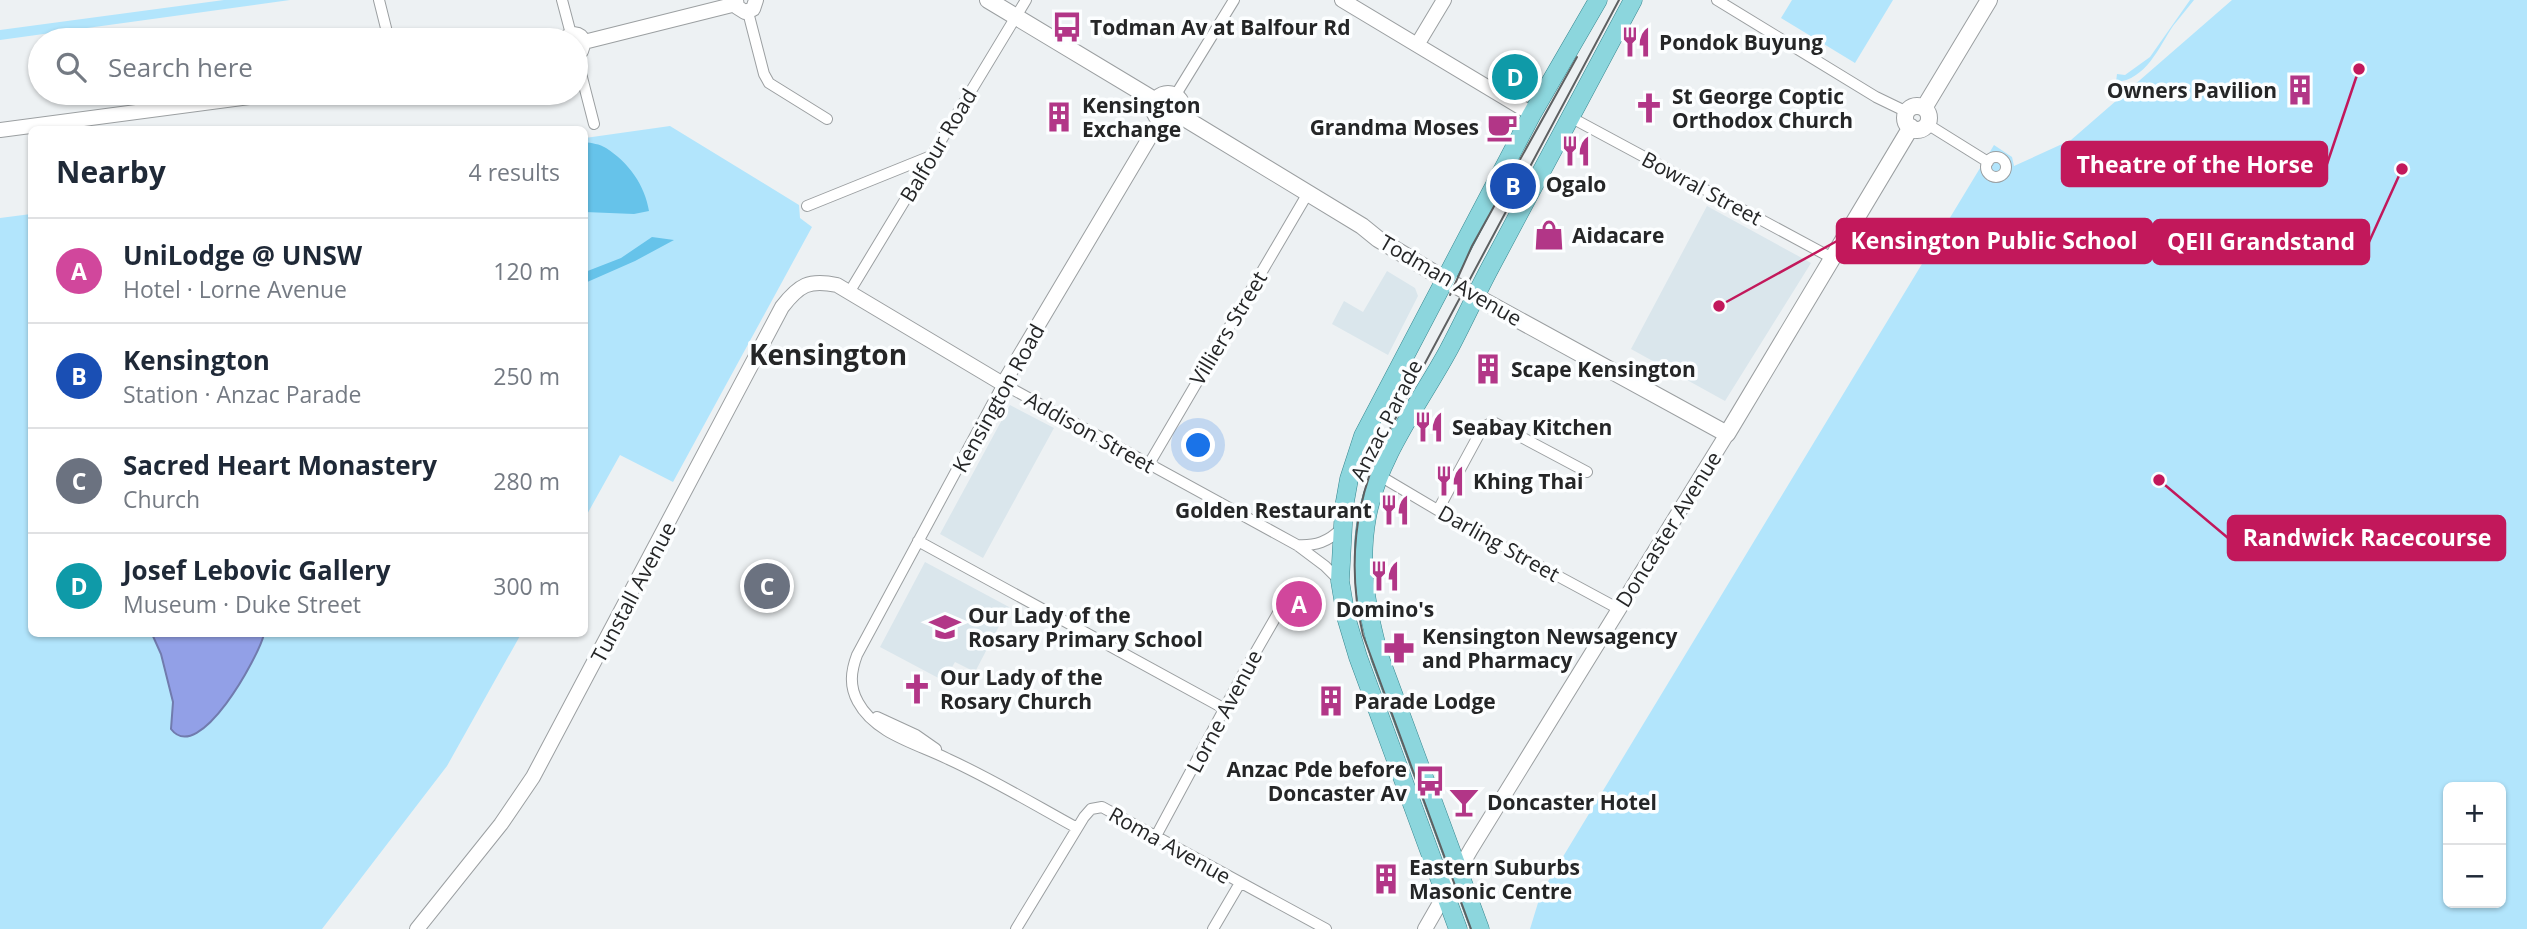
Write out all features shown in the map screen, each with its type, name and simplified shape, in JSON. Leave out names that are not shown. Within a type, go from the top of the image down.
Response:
[{"type":"main road","points":[[988,0],[1156,101]]},
{"type":"main road","name":"Anzac Parade","points":[[1458,929],[1358,657],[1346,617],[1340,581],[1342,528],[1349,479],[1363,436],[1444,279],[1532,114],[1598,0]]},
{"type":"main road","name":"Anzac Parade","points":[[1480,929],[1380,658],[1367,608],[1363,570],[1370,503],[1380,476],[1633,0]]},
{"type":"main road","points":[[1915,121],[1916,106],[1924,108],[1989,0]]},
{"type":"main road","points":[[1167,94],[1175,96],[1182,107],[1181,116],[1169,123],[1160,120],[1155,113],[1156,101],[1167,94]]},
{"type":"main road","name":"Todman Avenue","points":[[1181,116],[1444,279],[1727,434]]},
{"type":"main road","name":"Doncaster Avenue","points":[[1727,434],[1915,121]]},
{"type":"street","points":[[379,0],[386,28]]},
{"type":"street","points":[[562,0],[566,28]]},
{"type":"street","name":"Balfour Road","points":[[850,291],[1026,0]]},
{"type":"street","points":[[1175,96],[1234,0]]},
{"type":"street","points":[[1342,0],[1532,114]]},
{"type":"street","points":[[1417,46],[1444,0]]},
{"type":"street","points":[[1717,0],[1915,121],[1988,162]]},
{"type":"street","points":[[588,48],[744,4],[769,83],[827,119]]},
{"type":"street","points":[[588,98],[593,124]]},
{"type":"street","points":[[30,126],[189,105]]},
{"type":"street","name":"Bowral Street","points":[[1572,118],[1832,258]]},
{"type":"street","name":"Kensington Road","points":[[851,683],[852,667],[857,655],[1003,384],[1160,120]]},
{"type":"street","points":[[0,130],[28,126]]},
{"type":"street","points":[[807,206],[931,156]]},
{"type":"street","name":"Villiers Street","points":[[1149,464],[1308,193]]},
{"type":"street","name":"Tunstall Avenue","points":[[417,929],[501,824],[533,777],[782,307],[801,287],[813,282],[837,285],[850,291]]},
{"type":"street","name":"Addison Street","points":[[850,291],[1003,384],[1297,545],[1340,581]]},
{"type":"street","points":[[1438,510],[1483,427],[1493,422],[1587,471]]},
{"type":"street","name":"Doncaster Avenue","points":[[1425,929],[1727,434]]},
{"type":"street","name":"Darling Street","points":[[1380,476],[1619,609]]},
{"type":"street","points":[[1297,545],[1320,544],[1342,528]]},
{"type":"street","points":[[918,541],[1226,709]]},
{"type":"street","name":"Lorne Avenue","points":[[1156,836],[1293,587]]},
{"type":"street","name":"Roma Avenue","points":[[851,683],[858,702],[867,713],[916,735],[947,758],[1077,828],[1091,808],[1102,807],[1326,929]]},
{"type":"street","points":[[1016,929],[1077,828]]},
{"type":"street","points":[[1213,929],[1240,883]]},
{"type":"shaded area","points":[[224,0],[290,0],[87,28],[28,28],[28,36],[0,40],[0,30]]},
{"type":"shaded area","points":[[1792,0],[1893,0],[1855,63],[1781,18]]},
{"type":"shaded area","points":[[2190,0],[2194,0],[2144,69],[2126,80],[2116,82],[2117,74],[2125,75],[2150,57]]},
{"type":"shaded area","points":[[2232,0],[2527,0],[2527,929],[1530,929],[1541,893],[1994,145],[2012,157],[2014,166],[2071,140]]},
{"type":"shaded area","points":[[670,126],[799,205],[800,218],[812,227],[673,482],[620,455],[588,513],[588,138]]},
{"type":"shaded area","points":[[588,143],[606,148],[628,167],[639,183],[649,211],[634,214],[588,212]]},
{"type":"shaded area","points":[[1707,206],[1811,263],[1725,401],[1631,349]]},
{"type":"shaded area","points":[[28,214],[28,637],[519,637],[447,766],[322,929],[0,929],[0,218]]},
{"type":"shaded area","points":[[652,237],[674,240],[588,282],[588,271],[621,258]]},
{"type":"shaded area","points":[[1387,271],[1415,288],[1418,296],[1388,355],[1332,324],[1344,301],[1363,312]]},
{"type":"shaded area","name":"Our Lady of the Rosary Primary School","points":[[1010,405],[1054,428],[983,558],[940,534]]},
{"type":"shaded area","name":"Our Lady of the Rosary Primary School","points":[[925,562],[1009,607],[975,672],[955,662],[944,681],[880,647]]},
{"type":"shaded area","points":[[153,637],[263,637],[240,683],[226,704],[197,733],[183,736],[171,729],[173,702],[161,654]]},
{"type":"tram line","points":[[1471,929],[1363,635],[1355,585],[1356,535],[1366,487],[1384,440],[1619,0]]},
{"type":"tram line","points":[[1450,295],[1472,246],[1577,57]]},
{"type":"place","name":"Todman Av at Balfour Rd","points":[[1067,27]]},
{"type":"place","name":"Pondok Buyung","points":[[1636,42]]},
{"type":"place","name":"Theatre of the Horse","points":[[2359,69]]},
{"type":"place","name":"Josef Lebovic Gallery","points":[[1515,77]]},
{"type":"place","name":"Owners Pavilion","points":[[2300,90]]},
{"type":"place","name":"St George Coptic Orthodox Church","points":[[1649,108]]},
{"type":"place","name":"Kensington Exchange","points":[[1059,117]]},
{"type":"place","name":"Grandma Moses","points":[[1502,127]]},
{"type":"place","name":"Ogalo","points":[[1576,151]]},
{"type":"place","name":"QEII Grandstand","points":[[2402,169]]},
{"type":"place","name":"Kensington","points":[[1513,186]]},
{"type":"place","name":"Aidacare","points":[[1549,235]]},
{"type":"place","name":"Kensington Public School","points":[[1719,306]]},
{"type":"place","name":"Scape Kensington","points":[[1488,369]]},
{"type":"place","name":"Seabay Kitchen","points":[[1429,427]]},
{"type":"place","name":"Randwick Racecourse","points":[[2159,480]]},
{"type":"place","name":"Khing Thai","points":[[1450,481]]},
{"type":"place","name":"Golden Restaurant","points":[[1395,510]]},
{"type":"place","name":"Domino's","points":[[1385,576]]},
{"type":"place","name":"Sacred Heart Monastery","points":[[767,586]]},
{"type":"place","name":"UniLodge @ UNSW","points":[[1299,604]]},
{"type":"place","name":"Our Lady of the Rosary Primary School","points":[[945,627]]},
{"type":"place","name":"Kensington Newsagency and Pharmacy","points":[[1399,648]]},
{"type":"place","name":"Our Lady of the Rosary Church","points":[[917,689]]},
{"type":"place","name":"Parade Lodge","points":[[1331,701]]},
{"type":"place","name":"Anzac Pde before Doncaster Av","points":[[1430,781]]},
{"type":"place","name":"Doncaster Hotel","points":[[1464,802]]},
{"type":"place","name":"Eastern Suburbs Masonic Centre","points":[[1386,879]]},
{"type":"district","name":"Kensington","points":[[828,354]]}]
